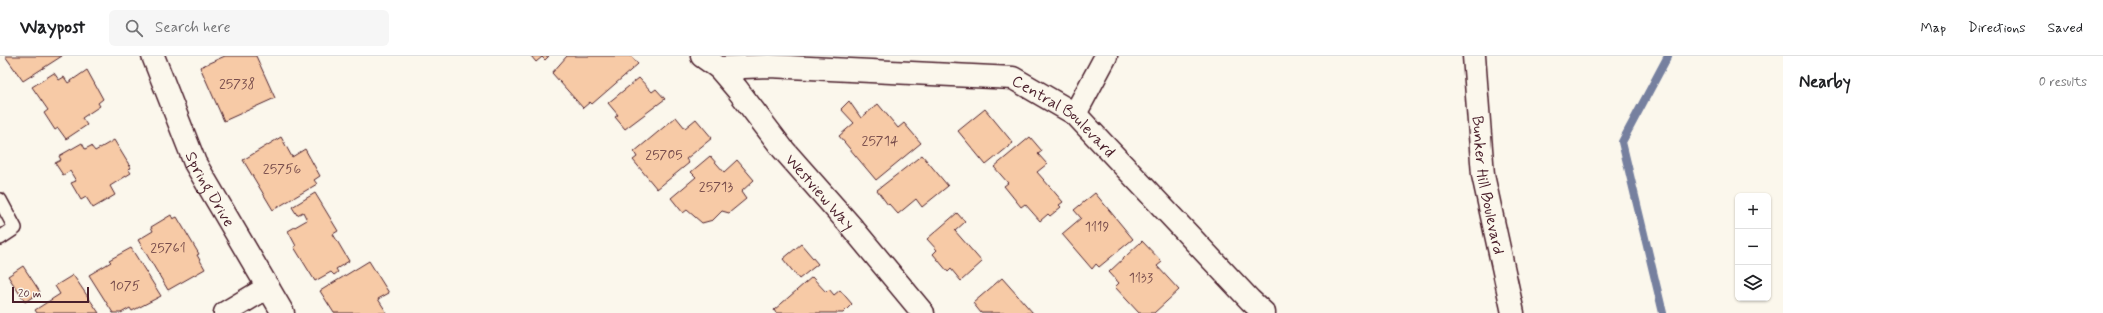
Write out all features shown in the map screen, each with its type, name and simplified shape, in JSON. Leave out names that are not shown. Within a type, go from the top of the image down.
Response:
[{"type":"street","name":"Spring Drive","points":[[153,56],[195,163],[283,313]]},
{"type":"street","points":[[1074,114],[1106,56]]},
{"type":"street","name":"Bunker Hill Boulevard","points":[[1474,56],[1483,175],[1513,313]]},
{"type":"street","name":"Central Boulevard","points":[[710,62],[1013,78],[1074,114],[1264,313]]},
{"type":"street","name":"Westview Way","points":[[710,62],[737,89],[782,148],[850,225],[923,313]]},
{"type":"street","points":[[225,313],[268,287]]},
{"type":"lane","points":[[0,200],[15,228],[0,238]]},
{"type":"building","points":[[5,56],[62,56],[23,81]]},
{"type":"building","points":[[225,56],[256,56],[275,98],[224,121],[200,67]]},
{"type":"building","points":[[531,56],[549,56],[545,60],[542,57],[536,62]]},
{"type":"building","points":[[567,56],[631,56],[638,64],[592,104],[590,102],[583,108],[552,73]]},
{"type":"building","points":[[87,70],[103,99],[98,103],[100,106],[82,118],[87,125],[66,139],[58,128],[55,130],[44,113],[48,110],[32,87],[54,73],[59,80],[64,77],[68,83]]},
{"type":"building","points":[[639,78],[652,92],[656,89],[665,99],[625,129],[615,117],[618,115],[608,103]]},
{"type":"building","points":[[849,101],[861,118],[878,104],[898,128],[904,123],[921,143],[876,180],[839,136],[854,123],[841,109]]},
{"type":"building","points":[[985,109],[1013,143],[986,165],[958,131]]},
{"type":"building","points":[[676,117],[685,128],[696,119],[712,138],[686,159],[689,163],[657,189],[633,160],[637,157],[634,152]]},
{"type":"building","points":[[281,137],[292,157],[305,149],[320,176],[314,180],[317,184],[273,210],[243,160]]},
{"type":"building","points":[[1030,137],[1042,151],[1038,154],[1047,164],[1037,172],[1063,202],[1059,205],[1061,207],[1050,216],[1048,214],[1040,221],[1025,204],[1021,207],[1004,186],[1008,183],[994,167]]},
{"type":"building","points":[[114,140],[131,168],[128,169],[131,173],[110,186],[115,195],[93,208],[86,197],[81,200],[71,183],[76,181],[70,171],[63,175],[55,163],[61,160],[59,156],[82,143],[85,149],[91,146],[95,151]]},
{"type":"building","points":[[922,155],[948,186],[922,207],[916,199],[898,214],[889,204],[888,205],[877,190]]},
{"type":"building","points":[[710,156],[724,172],[737,160],[754,180],[741,192],[746,199],[729,213],[722,211],[713,220],[702,223],[687,210],[683,213],[671,198],[696,177],[691,172]]},
{"type":"building","points":[[315,193],[338,231],[333,234],[349,261],[336,269],[338,272],[334,275],[331,272],[315,281],[294,247],[296,246],[288,231],[307,220],[303,212],[297,215],[292,207]]},
{"type":"building","points":[[1095,193],[1133,239],[1099,267],[1096,264],[1092,269],[1062,234],[1081,218],[1074,210]]},
{"type":"building","points":[[957,213],[965,222],[955,231],[982,262],[961,281],[951,269],[948,272],[933,254],[937,250],[927,239]]},
{"type":"building","points":[[171,215],[173,219],[177,217],[199,254],[197,255],[205,269],[168,290],[138,240],[153,231],[151,227]]},
{"type":"building","points":[[1142,241],[1162,262],[1157,266],[1179,290],[1154,313],[1139,313],[1115,287],[1119,283],[1109,272]]},
{"type":"building","points":[[801,244],[818,264],[799,279],[783,259]]},
{"type":"building","points":[[131,248],[161,296],[132,311],[130,308],[121,313],[113,313],[89,275],[111,262],[109,260]]},
{"type":"building","points":[[369,261],[389,293],[378,299],[387,313],[334,313],[320,291]]},
{"type":"building","points":[[23,266],[40,292],[25,302],[8,276]]},
{"type":"building","points":[[73,275],[99,313],[37,313],[35,310],[60,294],[55,286]]},
{"type":"building","points":[[812,277],[826,292],[829,289],[834,295],[840,290],[852,304],[843,313],[776,313],[774,310]]},
{"type":"building","points":[[1002,278],[1033,313],[981,313],[973,303]]},
{"type":"waterway","points":[[1663,313],[1622,142],[1668,56]]}]
